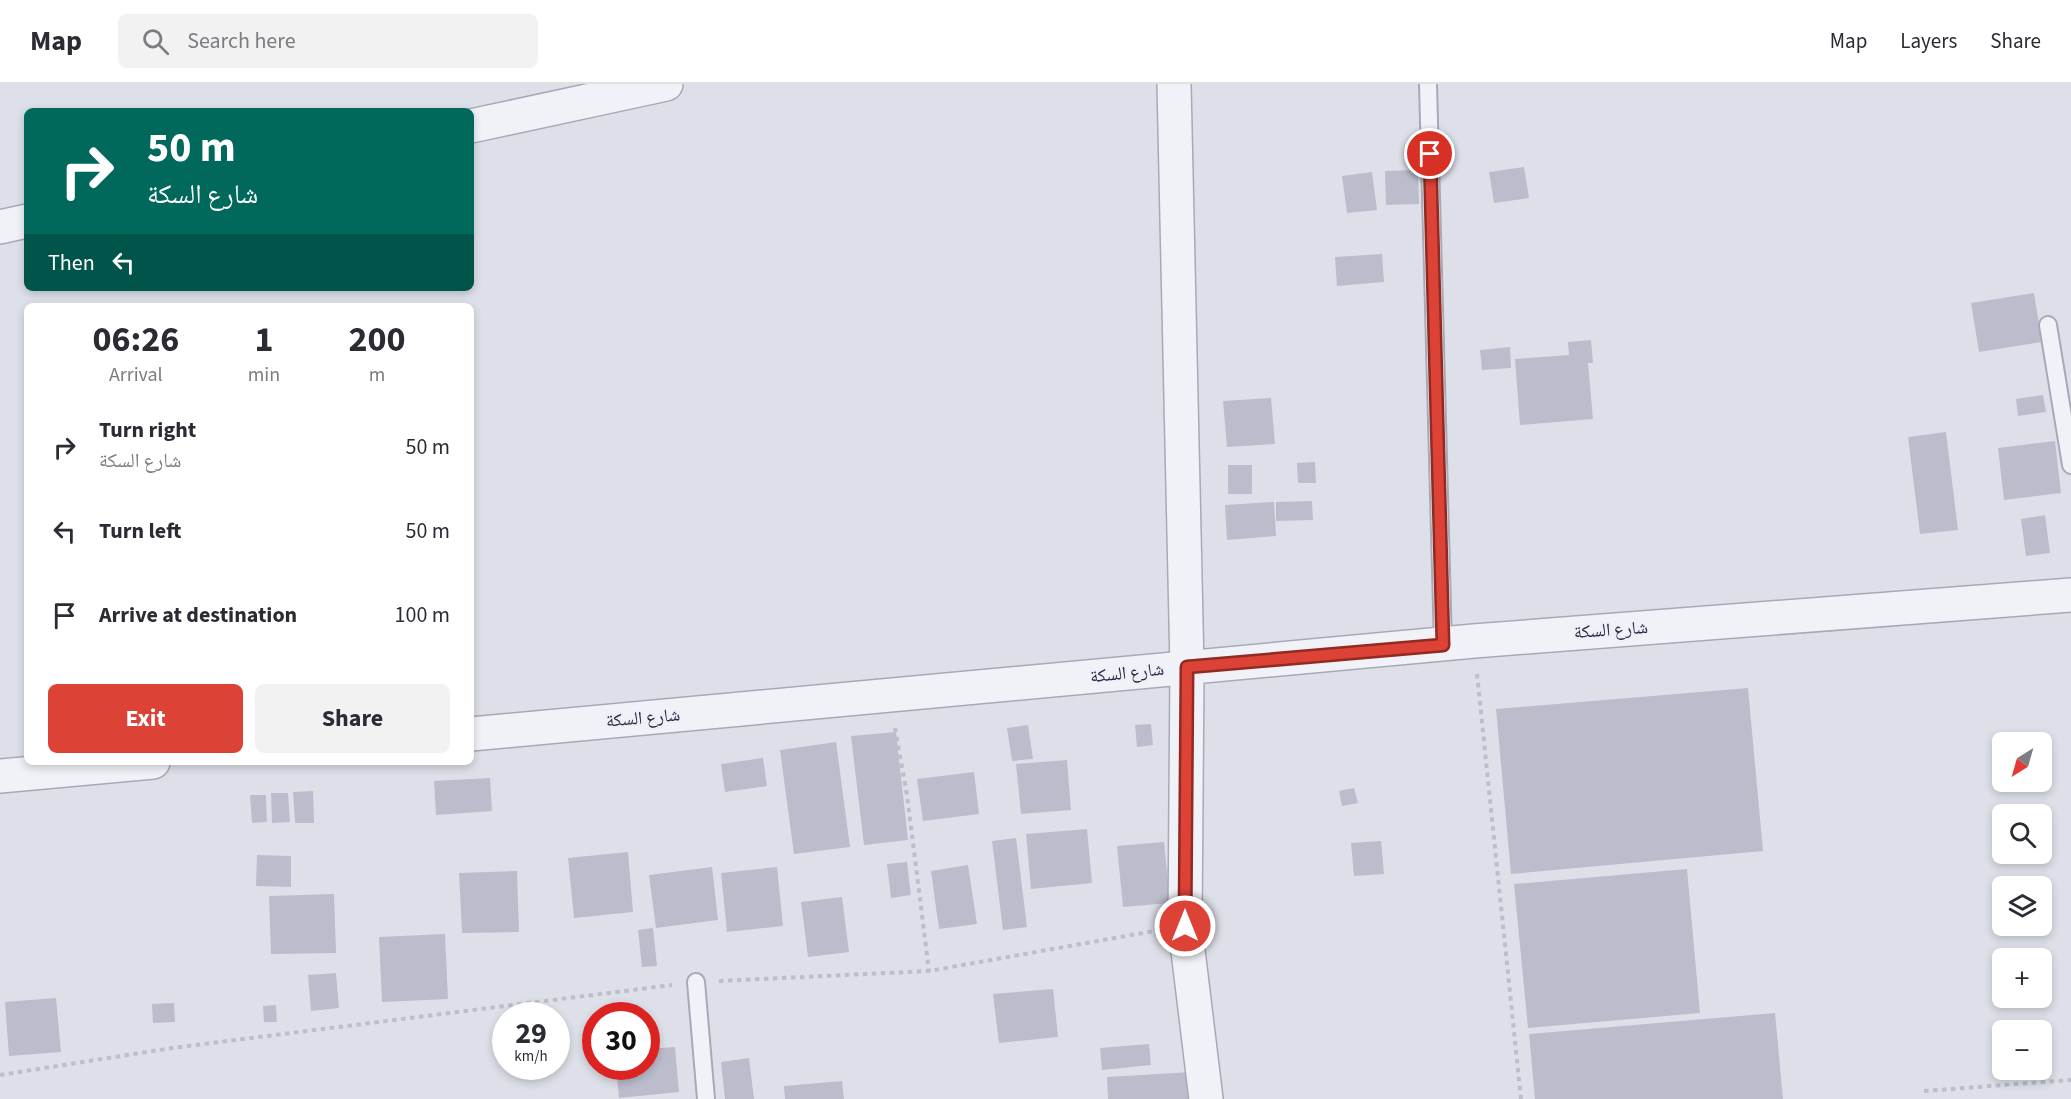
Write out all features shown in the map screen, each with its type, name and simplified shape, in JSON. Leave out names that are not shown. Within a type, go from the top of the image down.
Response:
[{"type":"street","points":[[474,125],[666,84]]},
{"type":"street","points":[[1174,84],[1187,667],[1185,926],[1206,1099]]},
{"type":"street","points":[[0,227],[24,223]]},
{"type":"street","name":"شارع السكة","points":[[474,734],[1459,643],[2071,595]]},
{"type":"street","points":[[0,776],[120,765]]},
{"type":"lane","points":[[1428,84],[1459,643]]},
{"type":"lane","points":[[2048,325],[2071,465]]},
{"type":"lane","points":[[696,981],[706,1099]]},
{"type":"path","points":[[1459,643],[1521,1099]]},
{"type":"path","points":[[890,695],[907,795],[929,971]]},
{"type":"path","points":[[0,1075],[172,1048],[696,981],[929,971],[1185,926]]},
{"type":"path","points":[[1924,1091],[2071,1080]]},
{"type":"building","points":[[1524,167],[1529,198],[1494,203],[1489,172]]},
{"type":"building","points":[[1418,170],[1419,204],[1386,205],[1385,171]]},
{"type":"building","points":[[1372,172],[1377,210],[1347,213],[1342,176]]},
{"type":"building","points":[[1382,254],[1384,282],[1337,286],[1335,257]]},
{"type":"building","points":[[2034,293],[2042,342],[1979,352],[1971,303]]},
{"type":"building","points":[[1591,340],[1593,363],[1588,363],[1593,419],[1520,425],[1515,359],[1569,355],[1568,342]]},
{"type":"building","points":[[1510,347],[1511,368],[1482,370],[1480,350]]},
{"type":"building","points":[[2043,395],[2046,412],[2018,416],[2016,399]]},
{"type":"building","points":[[1271,398],[1275,444],[1227,447],[1223,401]]},
{"type":"building","points":[[1946,432],[1958,530],[1920,534],[1908,437]]},
{"type":"building","points":[[2055,441],[2061,493],[2004,500],[1998,448]]},
{"type":"building","points":[[1315,462],[1316,483],[1298,483],[1297,463]]},
{"type":"building","points":[[1228,465],[1252,465],[1252,494],[1228,494]]},
{"type":"building","points":[[1312,501],[1313,520],[1276,521],[1276,502]]},
{"type":"building","points":[[1274,502],[1276,536],[1227,540],[1225,505]]},
{"type":"building","points":[[2045,515],[2050,553],[2026,556],[2021,519]]},
{"type":"building","points":[[1748,688],[1763,851],[1511,874],[1496,709]]},
{"type":"building","points":[[1151,724],[1153,745],[1137,747],[1135,725]]},
{"type":"building","points":[[1028,725],[1033,759],[1012,761],[1007,728]]},
{"type":"building","points":[[896,732],[908,840],[864,845],[851,736]]},
{"type":"building","points":[[836,742],[850,847],[794,854],[780,750]]},
{"type":"building","points":[[763,758],[767,786],[725,792],[721,764]]},
{"type":"building","points":[[1067,760],[1071,810],[1021,814],[1016,764]]},
{"type":"building","points":[[974,772],[979,814],[923,821],[917,779]]},
{"type":"building","points":[[490,778],[492,811],[436,815],[434,781]]},
{"type":"building","points":[[1354,788],[1358,803],[1342,806],[1339,791]]},
{"type":"building","points":[[313,791],[314,823],[295,823],[293,792]]},
{"type":"building","points":[[271,793],[288,793],[290,822],[272,823]]},
{"type":"building","points":[[250,795],[266,795],[267,822],[252,823]]},
{"type":"building","points":[[1087,829],[1092,883],[1031,889],[1026,834]]},
{"type":"building","points":[[1016,838],[1027,927],[1003,930],[992,841]]},
{"type":"building","points":[[1381,841],[1384,874],[1354,876],[1351,843]]},
{"type":"building","points":[[1164,842],[1170,903],[1123,907],[1117,846]]},
{"type":"building","points":[[628,852],[633,912],[574,918],[568,858]]},
{"type":"building","points":[[257,855],[291,856],[291,887],[256,886]]},
{"type":"building","points":[[907,862],[911,895],[891,898],[887,864]]},
{"type":"building","points":[[968,865],[977,924],[939,929],[931,871]]},
{"type":"building","points":[[712,867],[718,920],[656,928],[649,875]]},
{"type":"building","points":[[777,867],[783,926],[727,932],[721,873]]},
{"type":"building","points":[[1687,869],[1700,1013],[1528,1028],[1514,884]]},
{"type":"building","points":[[517,871],[519,932],[462,933],[459,873]]},
{"type":"building","points":[[334,894],[336,953],[271,954],[269,896]]},
{"type":"building","points":[[842,897],[849,952],[808,957],[801,902]]},
{"type":"building","points":[[653,928],[657,966],[642,967],[638,930]]},
{"type":"building","points":[[445,934],[448,999],[382,1002],[379,937]]},
{"type":"building","points":[[336,973],[339,1008],[311,1011],[308,975]]},
{"type":"building","points":[[1053,989],[1058,1037],[999,1043],[993,994]]},
{"type":"building","points":[[56,998],[61,1052],[9,1056],[5,1002]]},
{"type":"building","points":[[174,1003],[175,1022],[153,1023],[152,1004]]},
{"type":"building","points":[[276,1005],[277,1022],[264,1022],[263,1006]]},
{"type":"building","points":[[1775,1013],[1783,1099],[1535,1099],[1529,1034]]},
{"type":"building","points":[[1149,1044],[1151,1065],[1102,1070],[1100,1048]]},
{"type":"building","points":[[675,1047],[679,1092],[619,1098],[617,1080],[660,1080],[660,1048]]},
{"type":"building","points":[[749,1058],[754,1099],[725,1099],[721,1062]]},
{"type":"building","points":[[1191,1072],[1193,1099],[1108,1099],[1107,1077]]},
{"type":"building","points":[[842,1081],[844,1099],[785,1099],[784,1086]]},
{"type":"route","points":[[1185,926],[1187,667],[1443,645],[1430,154]]}]
